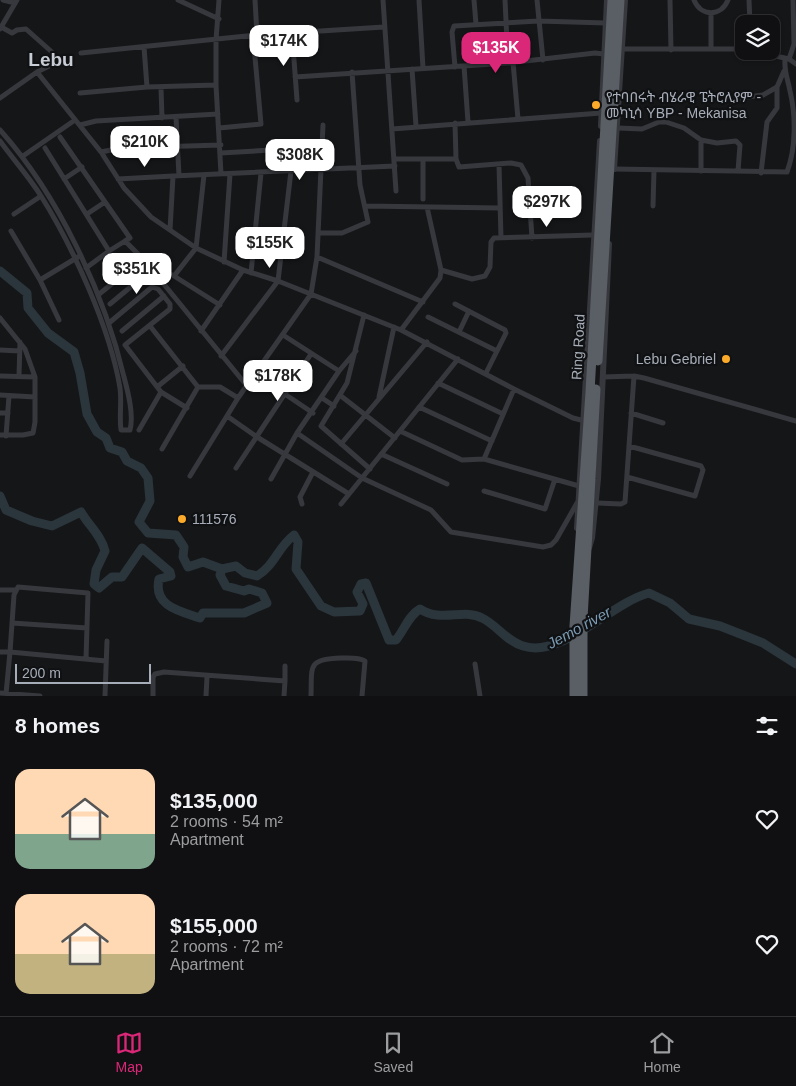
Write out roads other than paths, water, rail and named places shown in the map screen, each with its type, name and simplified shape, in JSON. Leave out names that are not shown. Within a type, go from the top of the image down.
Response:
[{"type":"highway","name":"Ring Road","points":[[591,421],[612,0]]},
{"type":"highway","name":"Ring Road","points":[[574,696],[574,626],[583,552],[620,0]]},
{"type":"highway","name":"Ring Road","points":[[583,552],[583,696]]},
{"type":"street","points":[[0,98],[55,62],[53,53],[26,30],[17,30],[12,34],[1,28],[16,2],[3,0]]},
{"type":"street","points":[[178,0],[219,19]]},
{"type":"street","points":[[219,0],[216,40],[216,85],[221,174]]},
{"type":"street","points":[[219,128],[261,124],[255,35],[255,0]]},
{"type":"street","points":[[383,0],[396,191]]},
{"type":"street","points":[[419,0],[423,68]]},
{"type":"street","points":[[474,0],[476,24]]},
{"type":"street","points":[[505,0],[510,63],[518,119]]},
{"type":"street","points":[[537,0],[544,60]]},
{"type":"street","points":[[583,552],[591,544],[596,503],[591,421],[593,235],[607,0]]},
{"type":"street","points":[[583,552],[577,503],[591,421],[603,377],[625,0]]},
{"type":"street","points":[[670,0],[671,50]]},
{"type":"street","points":[[694,0],[701,10],[711,13],[722,10],[728,0]]},
{"type":"street","points":[[749,0],[750,15]]},
{"type":"street","points":[[761,173],[767,122],[777,108],[778,87],[794,44],[793,0]]},
{"type":"street","points":[[711,13],[711,48]]},
{"type":"street","points":[[455,67],[452,28],[454,26],[538,21],[606,23]]},
{"type":"street","points":[[81,53],[255,35],[384,27]]},
{"type":"street","points":[[292,32],[297,100]]},
{"type":"street","points":[[144,47],[147,87]]},
{"type":"street","points":[[623,49],[735,49]]},
{"type":"street","points":[[295,77],[510,63],[595,53],[604,54]]},
{"type":"street","points":[[780,58],[796,64]]},
{"type":"street","points":[[464,66],[468,122]]},
{"type":"street","points":[[412,69],[416,126]]},
{"type":"street","points":[[614,169],[786,172],[794,137],[793,113],[784,70]]},
{"type":"street","points":[[37,72],[80,125],[118,179],[151,217],[196,248],[243,270],[278,281],[401,330],[458,358],[514,389],[591,421]]},
{"type":"street","points":[[319,233],[342,233],[366,223],[352,72]]},
{"type":"street","points":[[80,93],[147,87],[216,85]]},
{"type":"street","points":[[733,99],[763,96],[778,87]]},
{"type":"street","points":[[161,88],[162,118]]},
{"type":"street","points":[[392,128],[601,113]]},
{"type":"street","points":[[80,125],[96,121],[218,114]]},
{"type":"street","points":[[170,230],[178,146],[176,117]]},
{"type":"street","points":[[22,156],[75,120]]},
{"type":"street","points":[[618,128],[642,129],[659,122],[666,122],[684,128],[701,140],[717,143],[738,142],[738,171]]},
{"type":"street","points":[[455,123],[457,166],[462,168],[516,163],[526,173],[532,238]]},
{"type":"street","points":[[190,476],[238,398],[311,294],[318,257],[323,170],[323,126]]},
{"type":"street","points":[[0,130],[22,156],[44,191],[77,258],[110,351],[120,388],[121,430],[126,432],[131,427],[130,406],[117,349],[109,323],[86,268],[77,258],[41,196],[0,141]]},
{"type":"street","points":[[60,137],[130,238],[86,268]]},
{"type":"street","points":[[701,140],[701,170]]},
{"type":"street","points":[[100,152],[121,148],[220,145]]},
{"type":"street","points":[[221,153],[322,147]]},
{"type":"street","points":[[45,148],[109,251]]},
{"type":"street","points":[[222,356],[278,281],[289,171],[286,149]]},
{"type":"street","points":[[395,159],[456,158]]},
{"type":"street","points":[[423,159],[424,199]]},
{"type":"street","points":[[499,164],[501,238]]},
{"type":"street","points":[[118,179],[395,166]]},
{"type":"street","points":[[64,179],[82,167]]},
{"type":"street","points":[[653,206],[654,170]]},
{"type":"street","points":[[251,272],[261,172]]},
{"type":"street","points":[[224,262],[230,174]]},
{"type":"street","points":[[174,276],[196,248],[204,175]]},
{"type":"street","points":[[14,214],[41,196]]},
{"type":"street","points":[[87,214],[105,202]]},
{"type":"street","points":[[365,206],[500,208]]},
{"type":"street","points":[[401,330],[440,278],[441,270],[427,206]]},
{"type":"street","points":[[11,231],[40,280],[59,320]]},
{"type":"street","points":[[441,270],[472,279],[482,278],[488,273],[490,267],[492,240],[501,238],[593,235]]},
{"type":"street","points":[[125,241],[146,262],[247,386]]},
{"type":"street","points":[[318,257],[423,302]]},
{"type":"street","points":[[40,280],[77,258]]},
{"type":"street","points":[[146,262],[174,276],[220,305]]},
{"type":"street","points":[[110,304],[151,270]]},
{"type":"street","points":[[201,331],[243,270]]},
{"type":"street","points":[[98,296],[128,271],[132,271],[140,279]]},
{"type":"street","points":[[109,323],[152,287],[158,288],[170,304],[170,309],[125,345],[156,387],[187,408]]},
{"type":"street","points":[[122,331],[164,296]]},
{"type":"street","points":[[455,304],[505,330],[486,373]]},
{"type":"street","points":[[458,332],[469,311]]},
{"type":"street","points":[[364,315],[353,367],[341,396],[321,422],[321,426],[370,468]]},
{"type":"street","points":[[428,317],[496,351]]},
{"type":"street","points":[[0,318],[20,340],[29,357],[35,377],[33,433],[3,435],[8,413],[9,396]]},
{"type":"street","points":[[150,326],[198,387]]},
{"type":"street","points":[[378,400],[394,327]]},
{"type":"street","points":[[283,335],[339,371]]},
{"type":"street","points":[[19,376],[20,340]]},
{"type":"street","points":[[341,444],[427,342]]},
{"type":"street","points":[[0,350],[20,351]]},
{"type":"street","points":[[270,479],[297,433],[313,413],[339,371],[356,351]]},
{"type":"street","points":[[236,468],[311,354]]},
{"type":"street","points":[[341,504],[458,358]]},
{"type":"street","points":[[156,387],[183,366]]},
{"type":"street","points":[[255,374],[313,413]]},
{"type":"street","points":[[0,376],[35,377]]},
{"type":"street","points":[[603,377],[634,376],[796,421]]},
{"type":"street","points":[[596,503],[623,504],[627,477],[634,376]]},
{"type":"street","points":[[438,383],[503,414]]},
{"type":"street","points":[[198,387],[220,387],[238,398]]},
{"type":"street","points":[[162,449],[198,387]]},
{"type":"street","points":[[484,458],[514,389]]},
{"type":"street","points":[[139,430],[161,392]]},
{"type":"street","points":[[0,395],[35,397]]},
{"type":"street","points":[[341,396],[395,438]]},
{"type":"street","points":[[322,398],[334,406]]},
{"type":"street","points":[[419,407],[492,441]]},
{"type":"street","points":[[0,413],[8,413]]},
{"type":"street","points":[[631,413],[663,423]]},
{"type":"street","points":[[227,416],[257,437],[349,494]]},
{"type":"street","points":[[400,431],[462,460],[484,458],[579,486]]},
{"type":"street","points":[[297,433],[362,478],[431,510],[452,532],[543,548],[551,545],[556,540],[577,503]]},
{"type":"street","points":[[627,477],[695,496],[703,470],[702,466],[629,446]]},
{"type":"street","points":[[381,454],[447,484]]},
{"type":"street","points":[[302,504],[300,497],[314,472]]},
{"type":"street","points":[[484,491],[545,508],[555,480]]},
{"type":"street","points":[[0,590],[16,590],[23,586],[88,593],[86,659]]},
{"type":"street","points":[[16,590],[10,652],[3,694],[40,696]]},
{"type":"street","points":[[12,623],[87,628]]},
{"type":"street","points":[[104,696],[107,641]]},
{"type":"street","points":[[0,652],[106,660]]},
{"type":"street","points":[[311,696],[312,670],[315,663],[322,659],[350,658],[365,661],[362,696]]},
{"type":"street","points":[[474,664],[480,696]]},
{"type":"street","points":[[284,696],[285,666]]},
{"type":"street","points":[[153,696],[153,677],[158,672],[207,677],[285,681]]},
{"type":"street","points":[[206,696],[207,677]]},
{"type":"waterway","name":"Jemo river","points":[[0,271],[27,293],[28,308],[48,333],[74,352],[80,373],[87,414],[97,432],[106,438],[110,448],[122,452],[127,461],[141,468],[148,478],[150,501],[139,522],[148,533],[176,535],[184,547],[183,557],[188,567],[203,562],[222,569],[236,566],[245,573],[257,576],[268,567],[294,535],[298,542],[296,569],[321,606],[334,612],[360,611],[363,604],[357,592],[361,584],[366,583],[389,640],[396,640],[410,619],[420,609],[436,615],[475,615],[487,621],[517,644],[538,648],[554,645],[570,638],[619,607],[649,593],[670,603],[689,619],[720,626],[763,643],[796,664]]},
{"type":"waterway","points":[[0,496],[6,510],[32,521],[52,526],[81,512],[98,535],[105,551],[96,570],[94,584],[99,588],[112,577],[122,577],[142,548],[170,572],[171,576],[159,579],[158,588],[160,596],[164,601],[176,610],[200,618],[203,613],[244,613],[267,603],[262,593],[226,586],[220,575],[222,569]]},
{"type":"place","name":"የተባበሩት ብሄራዊ ፔትሮሊየም - መካኒሳ YBP - Mekanisa","points":[[596,105]]},
{"type":"place","name":"Lebu Gebriel","points":[[726,359]]},
{"type":"place","name":"111576","points":[[182,519]]},
{"type":"district","name":"Lebu","points":[[51,59]]}]
